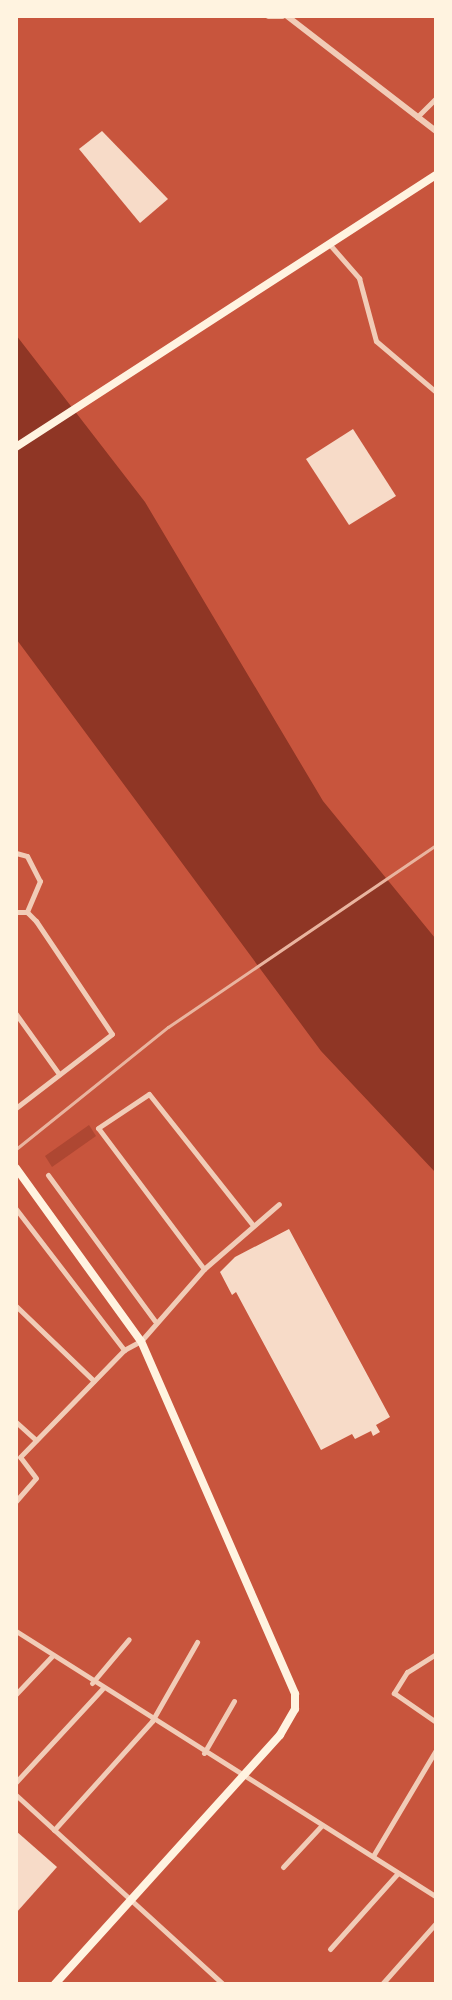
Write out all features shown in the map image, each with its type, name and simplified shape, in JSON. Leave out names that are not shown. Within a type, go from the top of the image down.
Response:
[{"type":"highway","points":[[16,447],[331,246],[435,175]]},
{"type":"highway","points":[[16,1168],[141,1341],[295,1694],[290,1721],[243,1777],[56,1983]]},
{"type":"street","points":[[268,16],[282,16]]},
{"type":"street","points":[[287,16],[435,131]]},
{"type":"street","points":[[417,117],[435,98]]},
{"type":"street","points":[[331,246],[359,278],[376,342],[435,392]]},
{"type":"street","points":[[16,853],[27,856],[40,881],[27,912]]},
{"type":"street","points":[[16,912],[27,912]]},
{"type":"street","points":[[16,1108],[112,1034],[27,912]]},
{"type":"street","points":[[16,1014],[59,1074]]},
{"type":"street","points":[[204,1269],[98,1128],[149,1094],[253,1226]]},
{"type":"street","points":[[48,1175],[155,1320]]},
{"type":"street","points":[[16,1501],[36,1478],[20,1457],[124,1350],[141,1341],[155,1320],[204,1269],[279,1204]]},
{"type":"street","points":[[16,1209],[124,1350]]},
{"type":"street","points":[[16,1306],[94,1381]]},
{"type":"street","points":[[16,1422],[36,1440]]},
{"type":"street","points":[[16,1631],[92,1683],[373,1856],[435,1897]]},
{"type":"street","points":[[92,1683],[129,1639]]},
{"type":"street","points":[[54,1830],[152,1721],[197,1642]]},
{"type":"street","points":[[435,1654],[407,1672],[394,1693],[435,1722]]},
{"type":"street","points":[[16,1694],[52,1656]]},
{"type":"street","points":[[16,1782],[102,1689]]},
{"type":"street","points":[[204,1753],[234,1701]]},
{"type":"street","points":[[373,1856],[435,1750]]},
{"type":"street","points":[[16,1795],[223,1983]]},
{"type":"street","points":[[283,1867],[322,1825]]},
{"type":"street","points":[[330,1949],[398,1873]]},
{"type":"street","points":[[382,1983],[435,1923]]},
{"type":"shaded area","points":[[16,335],[145,502],[323,801],[435,938],[435,1172],[321,1051],[17,640]]},
{"type":"shaded area","points":[[89,1125],[96,1136],[52,1167],[45,1156]]},
{"type":"building","points":[[102,131],[168,199],[140,223],[79,149]]},
{"type":"building","points":[[353,429],[396,496],[349,525],[306,459]]},
{"type":"building","points":[[289,1229],[390,1417],[376,1425],[380,1432],[373,1436],[371,1431],[355,1439],[352,1434],[321,1450],[236,1292],[232,1295],[220,1272],[235,1257]]},
{"type":"building","points":[[16,1831],[57,1867],[16,1913]]},
{"type":"railway","points":[[16,1149],[168,1027],[436,845]]}]
